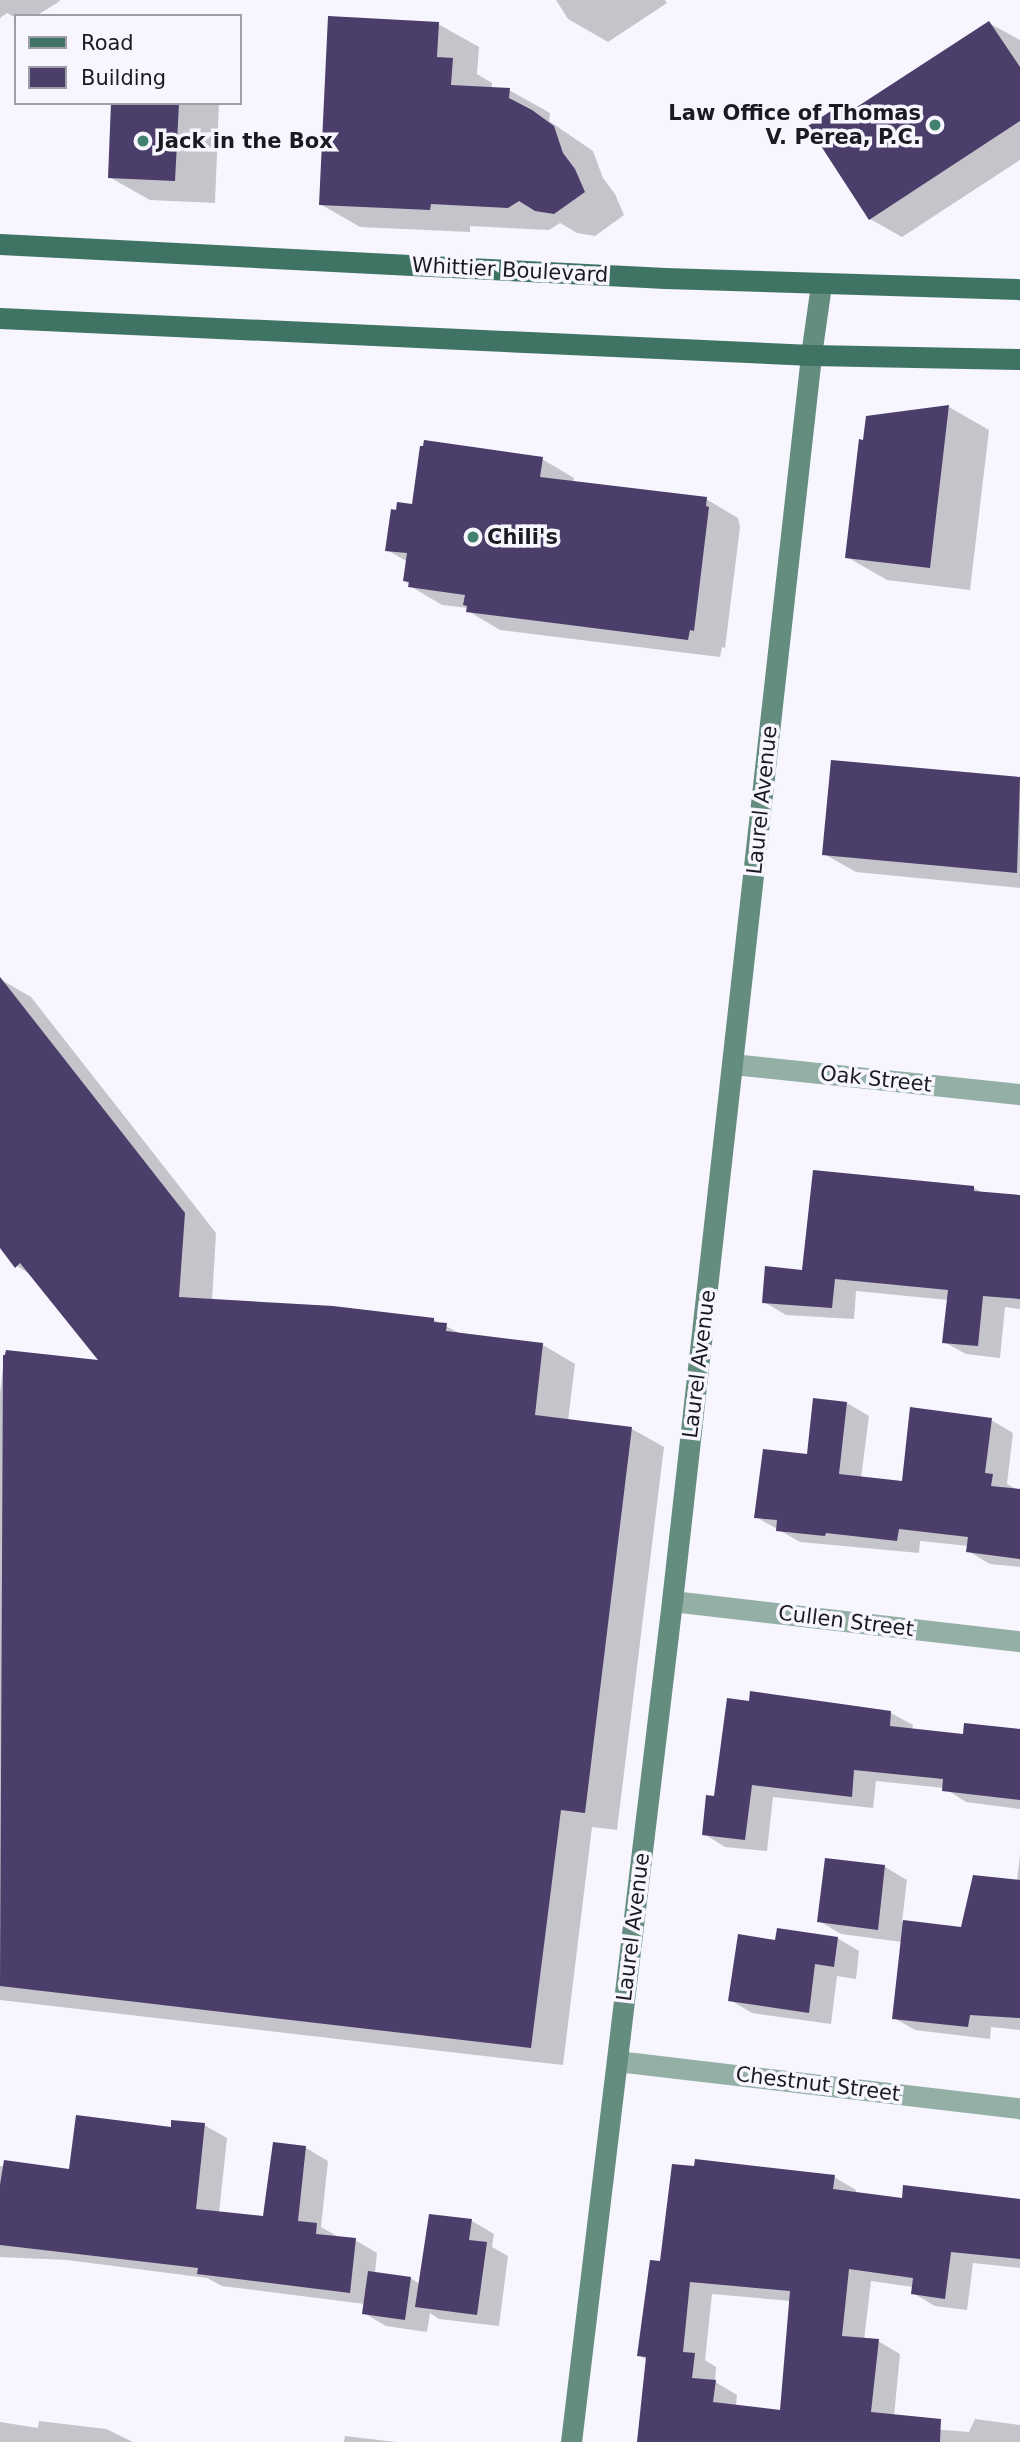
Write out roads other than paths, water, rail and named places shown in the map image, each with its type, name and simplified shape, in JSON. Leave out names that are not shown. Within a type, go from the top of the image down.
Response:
[{"type":"main road","name":"Whittier Boulevard","points":[[0,244],[821,285],[1020,289]]},
{"type":"main road","points":[[0,318],[811,355],[1020,359]]},
{"type":"street","name":"Laurel Avenue","points":[[571,2442],[672,1601],[821,285]]},
{"type":"street","name":"Oak Street","points":[[733,1064],[1020,1094]]},
{"type":"street","name":"Cullen Street","points":[[672,1601],[1020,1642]]},
{"type":"street","name":"Chestnut Street","points":[[617,2060],[1020,2108]]},
{"type":"place","name":"Law Office of Thomas V. Perea, P.C.","points":[[935,125]]},
{"type":"place","name":"Jack in the Box","points":[[143,141]]},
{"type":"place","name":"Chili's","points":[[473,537]]}]
